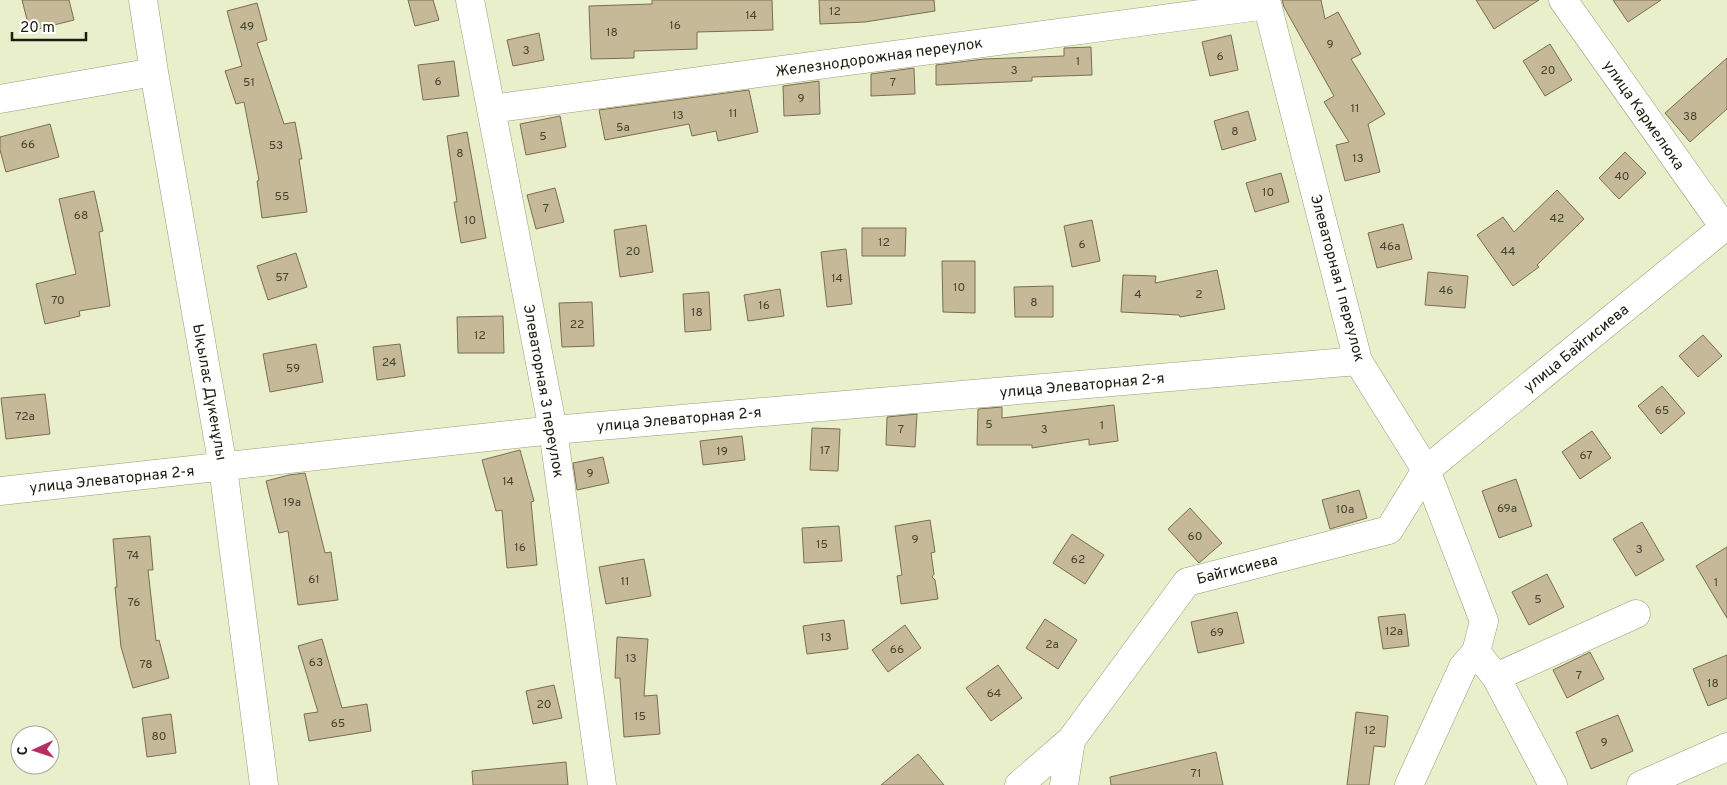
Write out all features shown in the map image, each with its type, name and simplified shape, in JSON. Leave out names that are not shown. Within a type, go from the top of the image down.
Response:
[{"type":"street","name":"Ықылас Дүкенұлы","points":[[143,0],[223,467],[264,785]]},
{"type":"street","name":"Элеваторная 3 переулок","points":[[470,0],[553,430],[602,785]]},
{"type":"street","name":"улица Кармелюка","points":[[1563,0],[1726,227]]},
{"type":"street","name":"Железнодорожная переулок","points":[[490,109],[1266,2]]},
{"type":"street","name":"Элеваторная 1 переулок","points":[[1266,2],[1358,361],[1426,470],[1484,621],[1476,652],[1463,667],[1409,785]]},
{"type":"street","points":[[0,99],[154,72]]},
{"type":"street","name":"улица Байгисиева","points":[[1426,470],[1726,227]]},
{"type":"street","name":"улица Элеваторная 2-я","points":[[0,491],[553,430],[1358,361]]},
{"type":"street","name":"Байгисиева","points":[[1019,785],[1071,740],[1187,582],[1389,530],[1426,470]]},
{"type":"street","points":[[1496,677],[1636,614]]},
{"type":"street","points":[[1476,652],[1496,677],[1553,785]]},
{"type":"street","points":[[1064,785],[1071,740]]},
{"type":"street","points":[[1641,785],[1727,747]]},
{"type":"building","points":[[22,0],[69,0],[74,20],[30,31]]},
{"type":"building","points":[[408,0],[433,0],[439,20],[415,26]]},
{"type":"building","points":[[652,0],[772,0],[773,30],[697,32],[697,49],[634,51],[634,58],[591,59],[589,6],[652,4]]},
{"type":"building","points":[[819,0],[934,0],[935,11],[865,22],[820,24]]},
{"type":"building","points":[[1282,0],[1321,0],[1325,19],[1338,12],[1361,54],[1351,59],[1385,114],[1368,124],[1380,172],[1345,181],[1336,145],[1349,142],[1324,102],[1334,96],[1284,7]]},
{"type":"building","points":[[1476,0],[1539,0],[1494,29]]},
{"type":"building","points":[[1613,0],[1661,0],[1628,22]]},
{"type":"building","points":[[257,3],[267,40],[257,43],[284,124],[295,122],[302,159],[299,159],[307,212],[262,218],[257,181],[259,180],[244,102],[236,104],[225,71],[242,66],[227,11]]},
{"type":"building","points":[[539,33],[544,60],[513,66],[507,40]]},
{"type":"building","points":[[1231,35],[1238,70],[1210,76],[1202,42]]},
{"type":"building","points":[[1550,44],[1572,80],[1545,96],[1523,61]]},
{"type":"building","points":[[1091,47],[1092,75],[1032,77],[1032,81],[936,85],[936,65],[984,59],[1064,56],[1064,48]]},
{"type":"building","points":[[1727,58],[1727,109],[1690,142],[1665,113]]},
{"type":"building","points":[[454,61],[459,96],[423,100],[418,65]]},
{"type":"building","points":[[914,68],[915,94],[871,96],[871,74]]},
{"type":"building","points":[[819,81],[820,114],[784,116],[783,86]]},
{"type":"building","points":[[749,90],[758,132],[718,141],[716,131],[692,136],[689,124],[605,140],[599,110]]},
{"type":"building","points":[[1248,111],[1256,140],[1222,150],[1214,121]]},
{"type":"building","points":[[560,116],[566,147],[526,155],[520,124]]},
{"type":"building","points":[[50,124],[59,157],[6,172],[0,150],[0,137]]},
{"type":"building","points":[[467,132],[486,238],[461,243],[454,202],[457,202],[447,136]]},
{"type":"building","points":[[1625,152],[1646,173],[1619,199],[1599,178]]},
{"type":"building","points":[[1281,173],[1289,202],[1255,212],[1246,183]]},
{"type":"building","points":[[555,188],[564,222],[536,229],[527,195]]},
{"type":"building","points":[[1557,190],[1584,219],[1537,265],[1539,267],[1513,286],[1477,235],[1503,217],[1514,232]]},
{"type":"building","points":[[94,191],[103,231],[99,232],[110,306],[79,311],[80,316],[45,324],[36,284],[76,274],[59,199]]},
{"type":"building","points":[[1092,220],[1100,261],[1072,267],[1064,226]]},
{"type":"building","points":[[1403,224],[1412,259],[1377,268],[1368,233]]},
{"type":"building","points":[[646,225],[653,272],[620,277],[614,230]]},
{"type":"building","points":[[862,228],[906,228],[905,256],[862,256]]},
{"type":"building","points":[[846,249],[852,304],[827,307],[821,252]]},
{"type":"building","points":[[296,253],[307,287],[268,300],[257,266]]},
{"type":"building","points":[[942,261],[975,261],[975,313],[943,312]]},
{"type":"building","points":[[1217,270],[1225,309],[1180,317],[1179,315],[1121,312],[1123,275],[1156,276],[1155,283]]},
{"type":"building","points":[[1428,272],[1468,276],[1465,308],[1425,305]]},
{"type":"building","points":[[1053,286],[1053,317],[1015,317],[1014,287]]},
{"type":"building","points":[[780,289],[784,316],[748,321],[744,295]]},
{"type":"building","points":[[709,292],[711,330],[685,332],[683,294]]},
{"type":"building","points":[[592,302],[594,346],[562,347],[559,303]]},
{"type":"building","points":[[503,316],[504,353],[458,353],[457,317]]},
{"type":"building","points":[[1703,335],[1722,356],[1698,377],[1679,356]]},
{"type":"building","points":[[316,344],[323,382],[270,392],[263,354]]},
{"type":"building","points":[[400,344],[405,376],[377,380],[373,347]]},
{"type":"building","points":[[1662,386],[1685,413],[1661,434],[1638,406]]},
{"type":"building","points":[[45,394],[50,434],[6,439],[1,398]]},
{"type":"building","points":[[1114,405],[1118,441],[1089,445],[1089,439],[1032,448],[1032,445],[977,445],[978,409],[1002,407],[1002,418]]},
{"type":"building","points":[[917,414],[915,447],[886,445],[887,417]]},
{"type":"building","points":[[812,428],[840,429],[838,471],[810,470]]},
{"type":"building","points":[[1592,431],[1611,458],[1580,479],[1562,452]]},
{"type":"building","points":[[742,436],[745,460],[703,465],[700,441]]},
{"type":"building","points":[[520,450],[534,501],[531,502],[537,565],[507,568],[502,510],[496,511],[482,460]]},
{"type":"building","points":[[603,457],[609,483],[577,490],[573,463]]},
{"type":"building","points":[[305,473],[325,553],[331,552],[338,600],[298,605],[288,531],[279,533],[266,481]]},
{"type":"building","points":[[1516,479],[1532,526],[1499,538],[1482,491]]},
{"type":"building","points":[[1359,490],[1367,518],[1330,529],[1322,500]]},
{"type":"building","points":[[1190,508],[1222,543],[1199,563],[1168,529]]},
{"type":"building","points":[[930,520],[935,552],[931,553],[934,574],[932,577],[935,580],[938,599],[901,604],[897,576],[902,575],[895,526]]},
{"type":"building","points":[[1642,522],[1664,560],[1636,576],[1613,539]]},
{"type":"building","points":[[839,526],[842,561],[804,563],[802,528]]},
{"type":"building","points":[[1072,534],[1104,555],[1085,584],[1053,563]]},
{"type":"building","points":[[150,536],[153,570],[148,570],[156,641],[159,640],[169,678],[133,688],[121,647],[115,587],[117,587],[113,539]]},
{"type":"building","points":[[1727,547],[1727,618],[1696,566]]},
{"type":"building","points":[[644,559],[651,596],[606,604],[599,567]]},
{"type":"building","points":[[1547,574],[1564,607],[1529,625],[1512,592]]},
{"type":"building","points":[[1237,612],[1244,643],[1198,653],[1191,622]]},
{"type":"building","points":[[1405,614],[1409,646],[1383,649],[1378,617]]},
{"type":"building","points":[[1045,619],[1077,640],[1058,669],[1026,648]]},
{"type":"building","points":[[844,620],[848,649],[807,654],[803,626]]},
{"type":"building","points":[[905,625],[921,648],[888,672],[872,650]]},
{"type":"building","points":[[617,637],[648,639],[644,696],[657,695],[660,734],[624,737],[620,678],[615,678]]},
{"type":"building","points":[[322,639],[342,708],[367,704],[371,731],[309,741],[304,714],[318,712],[298,646]]},
{"type":"building","points":[[1590,652],[1604,679],[1567,698],[1553,670]]},
{"type":"building","points":[[1727,655],[1727,698],[1708,706],[1693,669]]},
{"type":"building","points":[[998,665],[1022,698],[991,721],[966,688]]},
{"type":"building","points":[[554,685],[562,718],[533,724],[526,691]]},
{"type":"building","points":[[1356,712],[1388,716],[1385,747],[1374,746],[1369,785],[1347,785]]},
{"type":"building","points":[[171,714],[176,753],[147,757],[142,718]]},
{"type":"building","points":[[1618,715],[1633,751],[1591,769],[1576,732]]},
{"type":"building","points":[[1216,752],[1223,785],[1111,785],[1110,777]]},
{"type":"building","points":[[918,754],[944,785],[881,785]]},
{"type":"building","points":[[566,762],[568,785],[473,785],[472,771]]}]
